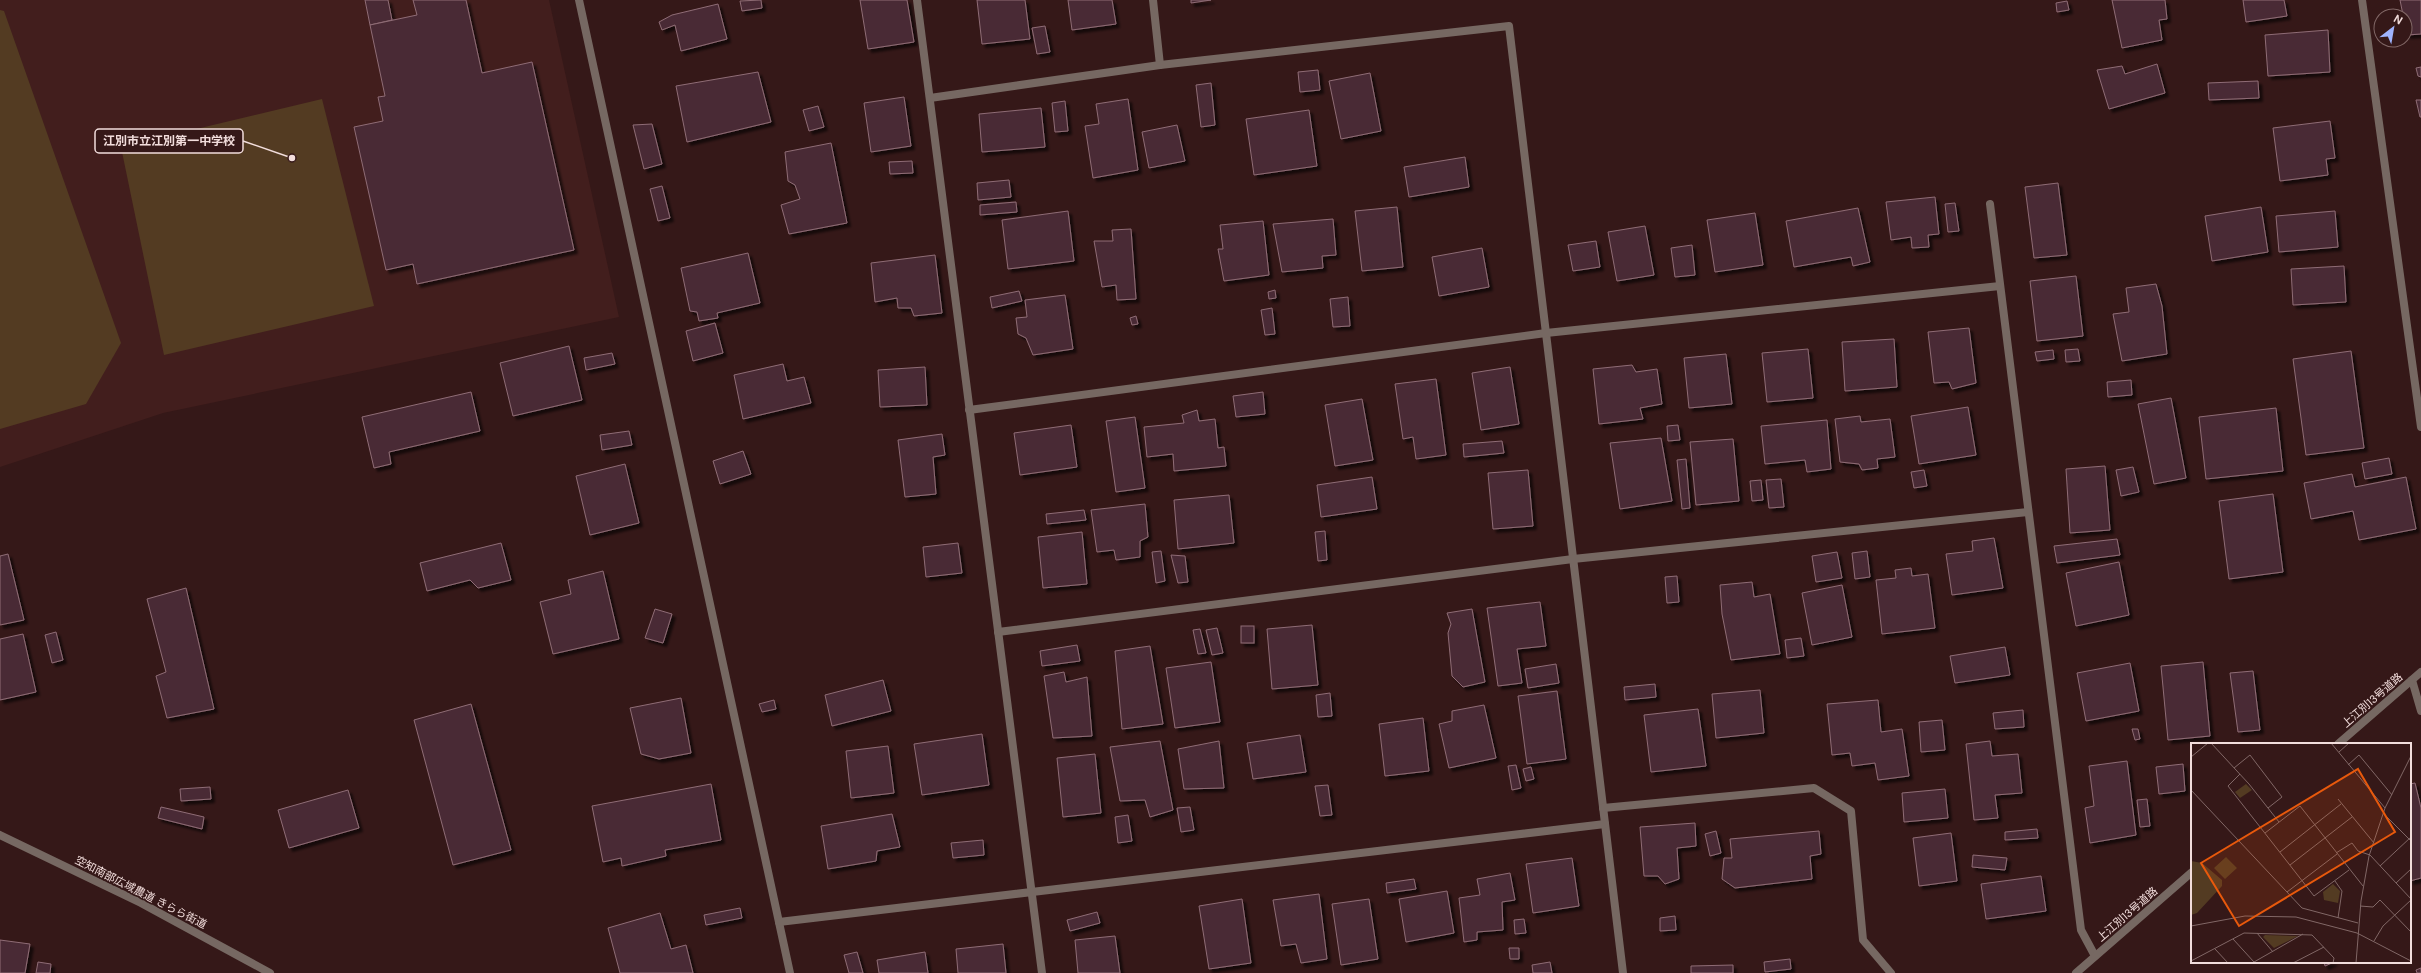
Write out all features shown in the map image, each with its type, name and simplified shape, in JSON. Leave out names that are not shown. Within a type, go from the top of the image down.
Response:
[{"type":"street","points":[[579,0],[790,973]]},
{"type":"street","points":[[917,0],[1042,973]]},
{"type":"street","points":[[1153,0],[1160,65]]},
{"type":"street","points":[[2362,0],[2421,427]]},
{"type":"street","points":[[930,98],[1160,65],[1509,26],[1623,973]]},
{"type":"street","points":[[1990,204],[2080,930],[2095,956]]},
{"type":"street","points":[[970,410],[1546,333],[2000,286]]},
{"type":"street","points":[[998,632],[1573,559],[2028,512]]},
{"type":"street","name":"上江別13号道路","points":[[2339,743],[2421,672]]},
{"type":"street","points":[[2412,680],[2421,711]]},
{"type":"street","points":[[1603,808],[1814,788],[1851,811],[1863,940],[1891,973]]},
{"type":"street","points":[[779,922],[1605,824]]},
{"type":"street","name":"空知南部広域農道 きらら街道","points":[[0,835],[141,903],[270,973]]},
{"type":"street","name":"上江別13号道路","points":[[2076,973],[2191,873]]},
{"type":"shaded area","points":[[0,0],[549,0],[619,317],[163,413],[0,467]]},
{"type":"shaded area","points":[[0,10],[4,11],[121,343],[86,404],[0,429]]},
{"type":"shaded area","points":[[322,99],[374,306],[164,355],[121,147]]},
{"type":"building","points":[[365,0],[388,0],[392,20],[370,25]]},
{"type":"building","points":[[413,0],[466,0],[482,73],[532,62],[574,250],[417,284],[413,264],[386,270],[354,127],[383,121],[378,97],[385,96],[370,25],[417,15]]},
{"type":"building","points":[[761,0],[762,8],[742,11],[740,1]]},
{"type":"building","points":[[860,0],[907,0],[914,42],[868,49]]},
{"type":"building","points":[[977,0],[1025,0],[1030,39],[982,44]]},
{"type":"building","points":[[1068,0],[1112,0],[1116,24],[1072,30]]},
{"type":"building","points":[[1191,0],[1211,0],[1191,3]]},
{"type":"building","points":[[2112,0],[2165,0],[2167,19],[2159,20],[2162,40],[2122,48]]},
{"type":"building","points":[[2243,0],[2284,0],[2287,16],[2246,22]]},
{"type":"building","points":[[2400,0],[2421,0],[2421,34],[2413,35],[2413,8],[2402,8]]},
{"type":"building","points":[[2067,1],[2069,10],[2057,12],[2056,3]]},
{"type":"building","points":[[718,4],[727,39],[681,51],[675,25],[662,30],[659,22],[672,15]]},
{"type":"building","points":[[1045,26],[1050,52],[1037,54],[1032,28]]},
{"type":"building","points":[[2328,30],[2330,72],[2268,76],[2265,35]]},
{"type":"building","points":[[2157,64],[2165,93],[2109,109],[2097,70],[2122,66],[2125,74]]},
{"type":"building","points":[[2421,67],[2421,77],[2418,76],[2416,68]]},
{"type":"building","points":[[1318,70],[1320,90],[1300,92],[1298,72]]},
{"type":"building","points":[[758,72],[771,122],[687,142],[676,86]]},
{"type":"building","points":[[1370,73],[1381,131],[1341,139],[1329,81]]},
{"type":"building","points":[[2258,81],[2259,98],[2209,100],[2208,83]]},
{"type":"building","points":[[1211,83],[1215,125],[1201,127],[1196,85]]},
{"type":"building","points":[[904,97],[911,146],[871,152],[864,103]]},
{"type":"building","points":[[1128,99],[1138,170],[1093,178],[1085,126],[1099,124],[1096,104]]},
{"type":"building","points":[[2416,100],[2421,100],[2421,117],[2420,117]]},
{"type":"building","points":[[1065,101],[1068,131],[1055,132],[1052,103]]},
{"type":"building","points":[[818,106],[824,127],[809,131],[803,110]]},
{"type":"building","points":[[1041,108],[1045,147],[982,152],[979,114]]},
{"type":"building","points":[[1309,110],[1317,166],[1254,175],[1246,119]]},
{"type":"building","points":[[2330,121],[2335,158],[2326,159],[2328,175],[2280,181],[2273,128]]},
{"type":"building","points":[[652,124],[662,164],[644,169],[633,125]]},
{"type":"building","points":[[1177,125],[1185,161],[1149,168],[1142,132]]},
{"type":"building","points":[[831,143],[847,223],[789,234],[781,205],[800,199],[795,185],[788,181],[785,152]]},
{"type":"building","points":[[1465,157],[1469,187],[1409,197],[1404,167]]},
{"type":"building","points":[[912,161],[913,173],[890,174],[889,162]]},
{"type":"building","points":[[1009,180],[1011,197],[978,200],[977,183]]},
{"type":"building","points":[[2058,183],[2067,255],[2034,258],[2025,187]]},
{"type":"building","points":[[662,186],[670,218],[658,221],[650,189]]},
{"type":"building","points":[[1935,197],[1939,234],[1928,235],[1929,247],[1912,248],[1911,237],[1891,240],[1886,202]]},
{"type":"building","points":[[1016,202],[1017,212],[980,215],[980,205]]},
{"type":"building","points":[[1955,203],[1959,231],[1948,232],[1945,204]]},
{"type":"building","points":[[1397,207],[1403,267],[1362,271],[1355,211]]},
{"type":"building","points":[[2261,207],[2268,252],[2212,261],[2205,216]]},
{"type":"building","points":[[1858,208],[1870,262],[1853,266],[1851,257],[1794,267],[1786,221]]},
{"type":"building","points":[[1068,211],[1074,261],[1008,269],[1002,220]]},
{"type":"building","points":[[2335,211],[2338,247],[2279,252],[2276,216]]},
{"type":"building","points":[[1755,213],[1763,265],[1715,272],[1707,220]]},
{"type":"building","points":[[1333,219],[1336,255],[1322,256],[1323,268],[1282,272],[1273,224]]},
{"type":"building","points":[[1263,221],[1269,275],[1224,281],[1218,249],[1223,249],[1220,225]]},
{"type":"building","points":[[1645,226],[1654,275],[1617,281],[1608,232]]},
{"type":"building","points":[[1131,229],[1136,299],[1117,300],[1116,285],[1102,287],[1094,241],[1113,241],[1112,230]]},
{"type":"building","points":[[1596,241],[1600,267],[1573,271],[1568,245]]},
{"type":"building","points":[[1692,245],[1695,275],[1675,277],[1671,248]]},
{"type":"building","points":[[1482,248],[1489,287],[1439,296],[1432,257]]},
{"type":"building","points":[[748,253],[760,303],[717,313],[718,318],[699,321],[697,312],[690,311],[681,268]]},
{"type":"building","points":[[935,255],[942,313],[914,316],[911,308],[898,308],[897,298],[875,302],[871,263]]},
{"type":"building","points":[[2344,266],[2346,302],[2293,305],[2291,269]]},
{"type":"building","points":[[2076,276],[2083,336],[2037,341],[2030,281]]},
{"type":"building","points":[[2156,284],[2162,306],[2167,354],[2122,361],[2113,314],[2129,312],[2126,288]]},
{"type":"building","points":[[1275,290],[1276,298],[1269,299],[1268,292]]},
{"type":"building","points":[[1019,291],[1022,301],[992,308],[990,297]]},
{"type":"building","points":[[1065,295],[1073,349],[1033,355],[1026,338],[1018,334],[1016,318],[1027,317],[1025,300]]},
{"type":"building","points":[[1348,297],[1350,326],[1333,327],[1330,299]]},
{"type":"building","points":[[1272,308],[1275,334],[1265,335],[1261,310]]},
{"type":"building","points":[[1136,316],[1138,324],[1132,325],[1130,318]]},
{"type":"building","points":[[715,323],[723,353],[693,361],[686,331]]},
{"type":"building","points":[[1969,328],[1976,383],[1952,389],[1949,382],[1934,383],[1928,332]]},
{"type":"building","points":[[1894,339],[1897,387],[1845,391],[1842,342]]},
{"type":"building","points":[[569,346],[582,400],[513,416],[500,363]]},
{"type":"building","points":[[1808,349],[1813,398],[1767,402],[1762,353]]},
{"type":"building","points":[[2078,349],[2080,361],[2066,362],[2065,350]]},
{"type":"building","points":[[2053,350],[2054,359],[2037,361],[2035,352]]},
{"type":"building","points":[[2351,351],[2364,448],[2306,455],[2293,359]]},
{"type":"building","points":[[612,353],[615,364],[586,370],[584,358]]},
{"type":"building","points":[[1726,354],[1732,404],[1689,408],[1684,358]]},
{"type":"building","points":[[783,364],[787,381],[804,377],[811,403],[743,419],[734,375]]},
{"type":"building","points":[[1632,365],[1636,372],[1657,369],[1662,404],[1640,408],[1643,419],[1599,424],[1593,369]]},
{"type":"building","points":[[925,367],[927,405],[880,407],[878,370]]},
{"type":"building","points":[[1510,367],[1519,424],[1481,430],[1472,373]]},
{"type":"building","points":[[1436,379],[1446,455],[1416,459],[1413,437],[1403,439],[1395,384]]},
{"type":"building","points":[[2131,380],[2132,395],[2108,397],[2107,382]]},
{"type":"building","points":[[471,392],[480,431],[389,452],[391,464],[374,468],[362,417]]},
{"type":"building","points":[[1263,392],[1265,414],[1236,417],[1233,396]]},
{"type":"building","points":[[2171,398],[2186,478],[2154,484],[2138,404]]},
{"type":"building","points":[[1362,399],[1373,460],[1335,466],[1325,405]]},
{"type":"building","points":[[1968,407],[1976,455],[1919,464],[1911,416]]},
{"type":"building","points":[[2276,408],[2283,471],[2206,479],[2199,417]]},
{"type":"building","points":[[1197,410],[1199,421],[1215,419],[1218,448],[1224,447],[1226,466],[1174,471],[1173,454],[1147,457],[1144,427],[1184,423],[1182,415]]},
{"type":"building","points":[[1860,416],[1861,422],[1890,419],[1895,457],[1877,459],[1878,468],[1862,470],[1859,464],[1840,462],[1835,419]]},
{"type":"building","points":[[1135,417],[1145,488],[1116,492],[1106,421]]},
{"type":"building","points":[[1827,420],[1831,469],[1807,472],[1805,460],[1765,464],[1761,426]]},
{"type":"building","points":[[1071,425],[1077,467],[1020,475],[1014,433]]},
{"type":"building","points":[[1678,425],[1680,440],[1668,441],[1667,426]]},
{"type":"building","points":[[629,431],[632,445],[602,450],[600,435]]},
{"type":"building","points":[[942,434],[945,455],[933,457],[936,494],[905,497],[898,440]]},
{"type":"building","points":[[1661,438],[1672,501],[1620,509],[1610,443]]},
{"type":"building","points":[[1733,439],[1739,501],[1696,505],[1690,442]]},
{"type":"building","points":[[1502,441],[1504,453],[1464,457],[1463,444]]},
{"type":"building","points":[[743,451],[751,474],[720,484],[713,461]]},
{"type":"building","points":[[2389,458],[2392,474],[2365,479],[2362,463]]},
{"type":"building","points":[[1686,459],[1690,508],[1682,509],[1677,460]]},
{"type":"building","points":[[625,464],[639,523],[590,535],[576,476]]},
{"type":"building","points":[[2105,466],[2110,530],[2070,533],[2066,469]]},
{"type":"building","points":[[2133,467],[2139,492],[2121,496],[2116,470]]},
{"type":"building","points":[[1528,470],[1533,526],[1493,529],[1488,473]]},
{"type":"building","points":[[1924,470],[1927,486],[1914,488],[1911,472]]},
{"type":"building","points":[[2352,474],[2355,487],[2406,477],[2416,529],[2359,540],[2353,511],[2311,519],[2304,483]]},
{"type":"building","points":[[1372,477],[1377,509],[1321,517],[1317,485]]},
{"type":"building","points":[[1781,479],[1784,507],[1769,508],[1766,480]]},
{"type":"building","points":[[1761,480],[1763,500],[1752,501],[1750,481]]},
{"type":"building","points":[[2273,494],[2283,572],[2229,579],[2219,501]]},
{"type":"building","points":[[1229,495],[1234,543],[1178,549],[1174,500]]},
{"type":"building","points":[[1145,504],[1148,537],[1140,541],[1140,557],[1116,560],[1114,550],[1097,552],[1091,510]]},
{"type":"building","points":[[1084,510],[1086,520],[1047,524],[1046,514]]},
{"type":"building","points":[[1325,531],[1327,560],[1318,561],[1315,532]]},
{"type":"building","points":[[1082,532],[1087,584],[1043,588],[1038,537]]},
{"type":"building","points":[[1994,538],[2003,588],[1952,595],[1946,554],[1973,551],[1972,541]]},
{"type":"building","points":[[2117,539],[2120,555],[2057,563],[2054,546]]},
{"type":"building","points":[[501,543],[511,580],[478,588],[470,580],[427,591],[420,563]]},
{"type":"building","points":[[958,543],[962,573],[926,577],[923,547]]},
{"type":"building","points":[[1161,551],[1165,581],[1156,583],[1152,552]]},
{"type":"building","points":[[1867,551],[1870,577],[1855,579],[1852,553]]},
{"type":"building","points":[[1837,552],[1842,578],[1816,582],[1812,556]]},
{"type":"building","points":[[8,554],[24,620],[0,625],[0,556]]},
{"type":"building","points":[[1171,555],[1185,556],[1188,582],[1178,583]]},
{"type":"building","points":[[2119,562],[2129,615],[2076,626],[2066,573]]},
{"type":"building","points":[[1911,568],[1912,576],[1928,574],[1935,628],[1882,634],[1876,580],[1896,578],[1895,570]]},
{"type":"building","points":[[603,571],[619,639],[553,654],[540,602],[571,594],[568,580]]},
{"type":"building","points":[[1677,576],[1679,602],[1667,603],[1665,577]]},
{"type":"building","points":[[1752,582],[1754,597],[1770,594],[1780,654],[1731,660],[1722,614],[1720,585]]},
{"type":"building","points":[[1842,585],[1852,637],[1812,645],[1802,593]]},
{"type":"building","points":[[186,588],[214,709],[167,718],[156,676],[166,672],[147,599]]},
{"type":"building","points":[[1540,602],[1546,646],[1517,649],[1522,683],[1498,686],[1487,608]]},
{"type":"building","points":[[655,609],[672,614],[663,643],[645,638]]},
{"type":"building","points":[[1472,609],[1485,682],[1463,687],[1452,676],[1448,633],[1451,624],[1447,613]]},
{"type":"building","points":[[1312,625],[1318,685],[1272,689],[1267,629]]},
{"type":"building","points":[[1241,626],[1254,626],[1254,643],[1241,643]]},
{"type":"building","points":[[1217,628],[1223,653],[1212,655],[1206,630]]},
{"type":"building","points":[[1200,629],[1206,653],[1198,654],[1193,630]]},
{"type":"building","points":[[56,632],[63,660],[52,663],[45,635]]},
{"type":"building","points":[[23,634],[36,692],[0,700],[0,639]]},
{"type":"building","points":[[1801,638],[1804,656],[1787,658],[1785,640]]},
{"type":"building","points":[[1077,645],[1080,661],[1042,666],[1040,651]]},
{"type":"building","points":[[1150,646],[1163,724],[1122,729],[1115,651]]},
{"type":"building","points":[[2005,647],[2010,675],[1955,683],[1950,656]]},
{"type":"building","points":[[1211,662],[1220,722],[1175,728],[1166,668]]},
{"type":"building","points":[[2203,662],[2210,736],[2168,740],[2161,666]]},
{"type":"building","points":[[2130,663],[2139,711],[2086,721],[2077,673]]},
{"type":"building","points":[[1556,664],[1559,683],[1528,688],[1525,669]]},
{"type":"building","points":[[2253,671],[2260,730],[2238,732],[2230,673]]},
{"type":"building","points":[[1064,672],[1066,682],[1087,677],[1092,736],[1053,738],[1044,676]]},
{"type":"building","points":[[883,680],[891,711],[832,726],[825,695]]},
{"type":"building","points":[[1655,684],[1656,697],[1625,700],[1624,687]]},
{"type":"building","points":[[1760,690],[1764,733],[1716,738],[1712,694]]},
{"type":"building","points":[[1557,691],[1566,759],[1527,764],[1518,696]]},
{"type":"building","points":[[1330,693],[1332,716],[1318,717],[1316,695]]},
{"type":"building","points":[[681,698],[691,753],[659,759],[641,754],[630,708]]},
{"type":"building","points":[[774,700],[776,709],[762,712],[759,704]]},
{"type":"building","points":[[1878,700],[1881,732],[1902,729],[1909,776],[1878,780],[1875,763],[1852,766],[1850,753],[1832,755],[1827,704]]},
{"type":"building","points":[[471,704],[511,850],[453,865],[414,720]]},
{"type":"building","points":[[1484,705],[1496,758],[1449,768],[1439,724],[1452,721],[1452,711]]},
{"type":"building","points":[[1698,709],[1706,766],[1651,772],[1644,715]]},
{"type":"building","points":[[2023,710],[2024,727],[1995,729],[1993,713]]},
{"type":"building","points":[[1423,718],[1429,771],[1385,776],[1379,724]]},
{"type":"building","points":[[1942,720],[1945,750],[1921,752],[1919,722]]},
{"type":"building","points":[[2132,729],[2138,729],[2140,739],[2135,740]]},
{"type":"building","points":[[982,734],[989,785],[922,795],[914,744]]},
{"type":"building","points":[[1300,735],[1306,772],[1253,779],[1247,743]]},
{"type":"building","points":[[1160,741],[1173,810],[1150,817],[1145,800],[1120,801],[1110,747]]},
{"type":"building","points":[[1219,741],[1224,788],[1184,789],[1178,749]]},
{"type":"building","points":[[1990,741],[1992,756],[2018,754],[2022,793],[1995,795],[1998,818],[1974,820],[1966,744]]},
{"type":"building","points":[[888,746],[894,793],[851,798],[846,751]]},
{"type":"building","points":[[1095,754],[1101,813],[1063,817],[1057,758]]},
{"type":"building","points":[[2127,761],[2136,835],[2090,843],[2085,808],[2094,806],[2089,766]]},
{"type":"building","points":[[2183,764],[2185,791],[2159,794],[2156,767]]},
{"type":"building","points":[[1516,765],[1521,788],[1512,790],[1508,766]]},
{"type":"building","points":[[1531,767],[1534,779],[1526,781],[1523,769]]},
{"type":"building","points":[[2415,783],[2421,808],[2421,878],[2411,881],[2411,784]]},
{"type":"building","points":[[711,784],[721,840],[665,850],[666,856],[622,866],[621,858],[603,862],[592,806]]},
{"type":"building","points":[[1328,785],[1332,815],[1320,816],[1315,786]]},
{"type":"building","points":[[210,787],[211,799],[181,801],[180,789]]},
{"type":"building","points":[[1945,789],[1948,818],[1904,822],[1902,793]]},
{"type":"building","points":[[348,790],[359,828],[289,848],[278,810]]},
{"type":"building","points":[[2147,799],[2150,826],[2140,827],[2137,800]]},
{"type":"building","points":[[161,807],[204,817],[202,829],[158,818]]},
{"type":"building","points":[[1190,807],[1194,830],[1181,832],[1177,808]]},
{"type":"building","points":[[892,814],[900,847],[877,851],[876,861],[828,869],[821,826]]},
{"type":"building","points":[[1128,815],[1132,841],[1118,843],[1115,817]]},
{"type":"building","points":[[1695,823],[1696,846],[1677,848],[1679,879],[1665,884],[1658,876],[1644,876],[1640,827]]},
{"type":"building","points":[[2037,829],[2038,838],[2005,840],[2005,832]]},
{"type":"building","points":[[1716,831],[1721,853],[1710,856],[1705,834]]},
{"type":"building","points":[[1819,831],[1821,854],[1810,856],[1812,879],[1735,888],[1722,879],[1724,858],[1732,858],[1730,839]]},
{"type":"building","points":[[1951,833],[1957,881],[1919,886],[1913,838]]},
{"type":"building","points":[[983,840],[984,855],[953,858],[951,843]]},
{"type":"building","points":[[1973,855],[2007,858],[2005,870],[1972,867]]},
{"type":"building","points":[[1572,858],[1579,906],[1533,913],[1526,864]]},
{"type":"building","points":[[1510,873],[1515,900],[1502,902],[1503,930],[1477,932],[1477,940],[1464,942],[1459,898],[1480,895],[1477,879]]},
{"type":"building","points":[[2041,876],[2046,911],[1986,919],[1981,884]]},
{"type":"building","points":[[1414,879],[1416,889],[1387,893],[1386,883]]},
{"type":"building","points":[[1447,891],[1454,933],[1406,942],[1399,899]]},
{"type":"building","points":[[1319,894],[1327,959],[1301,963],[1296,944],[1281,946],[1273,900]]},
{"type":"building","points":[[1242,899],[1251,963],[1209,969],[1199,906]]},
{"type":"building","points":[[1369,899],[1378,959],[1341,965],[1332,904]]},
{"type":"building","points":[[740,908],[742,918],[706,925],[704,915]]},
{"type":"building","points":[[1097,912],[1100,923],[1070,931],[1067,920]]},
{"type":"building","points":[[660,913],[671,949],[686,945],[693,973],[620,973],[608,928]]},
{"type":"building","points":[[1675,916],[1676,930],[1660,931],[1660,918]]},
{"type":"building","points":[[1524,919],[1526,933],[1515,934],[1514,920]]},
{"type":"building","points":[[1115,936],[1120,973],[1078,973],[1075,940]]},
{"type":"building","points":[[0,940],[30,944],[25,973],[0,973]]},
{"type":"building","points":[[1003,944],[1006,973],[958,973],[956,949]]},
{"type":"building","points":[[1509,948],[1519,948],[1519,959],[1510,959]]},
{"type":"building","points":[[857,952],[863,973],[849,973],[844,955]]},
{"type":"building","points":[[925,952],[928,973],[879,973],[877,960]]},
{"type":"building","points":[[1790,959],[1791,969],[1765,972],[1764,962]]},
{"type":"building","points":[[38,962],[51,964],[50,973],[36,973]]},
{"type":"building","points":[[1550,962],[1552,973],[1533,973],[1532,965]]},
{"type":"building","points":[[2324,963],[2332,963],[2325,966]]},
{"type":"building","points":[[1733,965],[1733,973],[1691,973],[1691,966]]},
{"type":"building","points":[[2421,968],[2421,973],[2417,973],[2416,970]]},
{"type":"place","name":"江別市立江別第一中学校","points":[[292,158]]}]
